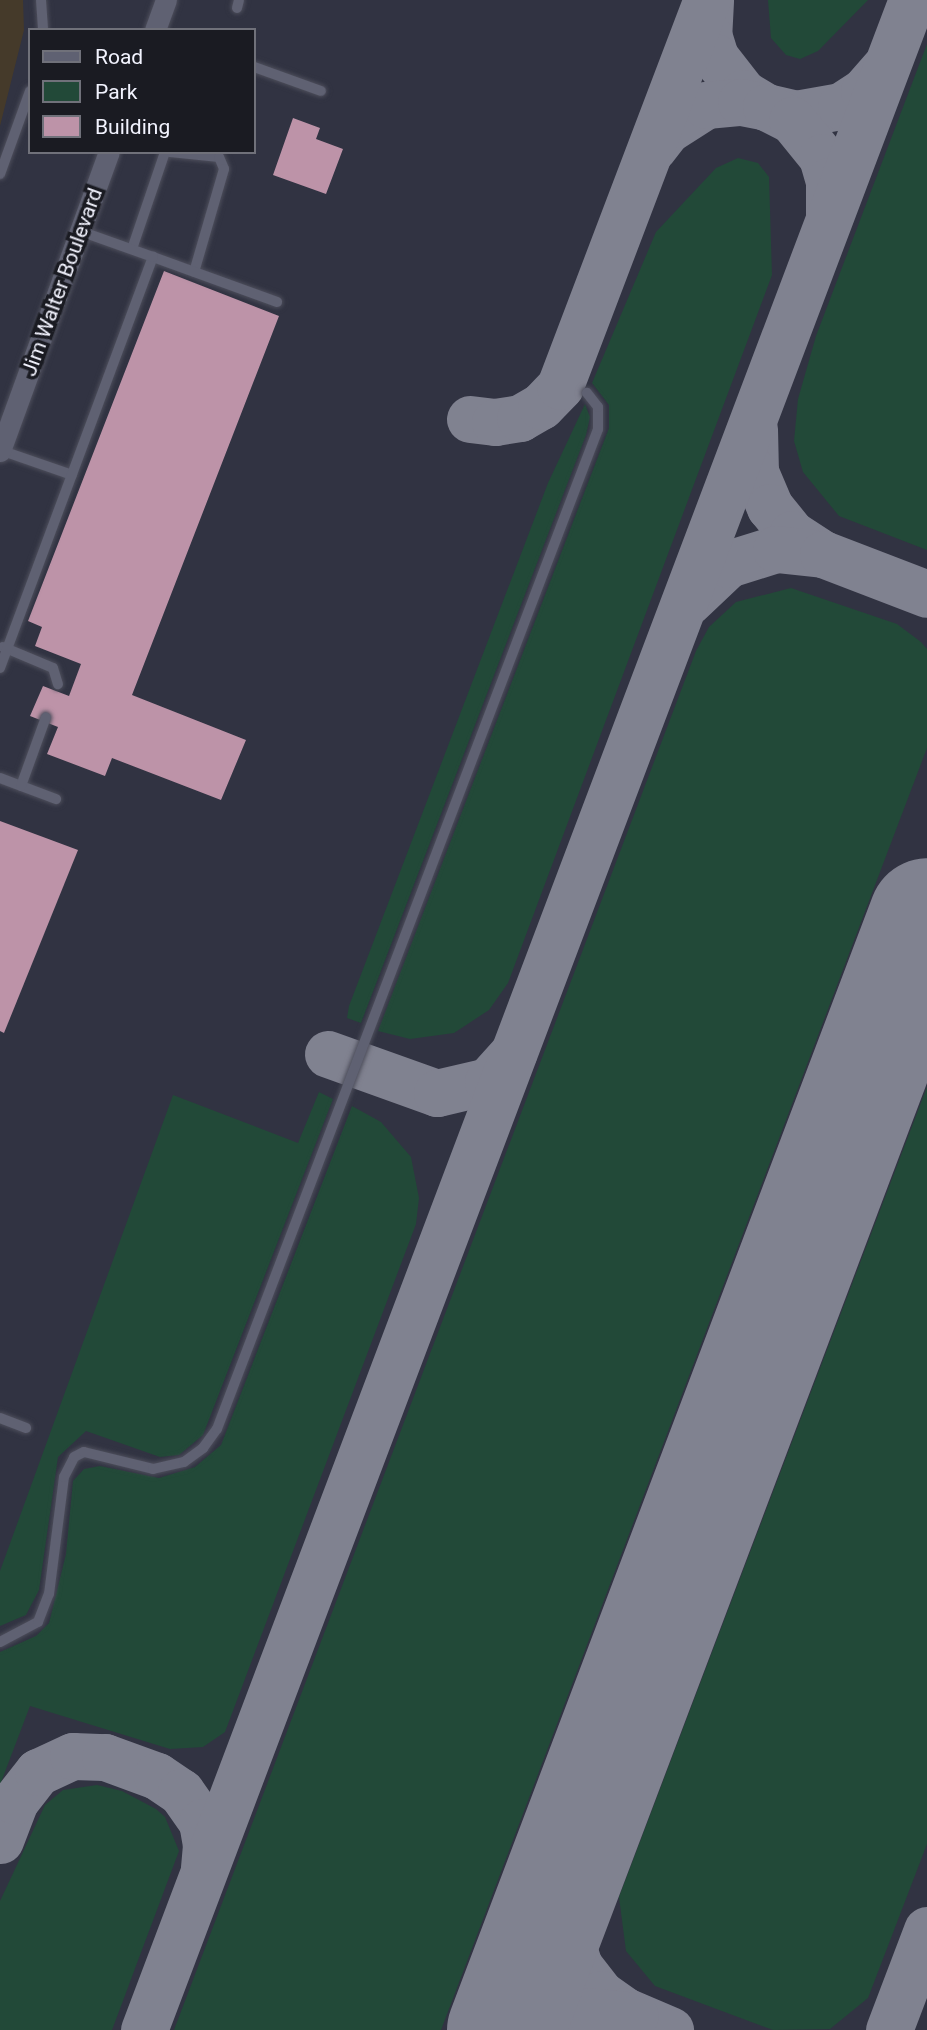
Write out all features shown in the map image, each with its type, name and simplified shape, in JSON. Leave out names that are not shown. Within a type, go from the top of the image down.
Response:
[{"type":"street","points":[[156,28],[166,0]]},
{"type":"street","name":"Jim Walter Boulevard","points":[[0,451],[109,154]]},
{"type":"lane","points":[[41,0],[43,28]]},
{"type":"lane","points":[[256,68],[321,91]]},
{"type":"lane","points":[[0,174],[28,97]]},
{"type":"lane","points":[[132,249],[167,154]]},
{"type":"lane","points":[[188,154],[219,157],[224,169],[194,272]]},
{"type":"lane","points":[[80,230],[277,302]]},
{"type":"lane","points":[[0,668],[3,648],[72,475],[153,257]]},
{"type":"lane","points":[[0,1643],[38,1622],[42,1612],[56,1563],[64,1477],[74,1457],[84,1452],[153,1469],[184,1462],[204,1448],[216,1429],[598,429],[598,407],[587,393]]},
{"type":"lane","points":[[0,451],[72,475]]},
{"type":"lane","points":[[3,648],[53,668],[58,684]]},
{"type":"lane","points":[[21,786],[46,717]]},
{"type":"lane","points":[[0,778],[56,799]]},
{"type":"lane","points":[[0,1418],[26,1428]]},
{"type":"shaded area","points":[[0,0],[23,0],[24,30],[0,126]]},
{"type":"green space","points":[[768,0],[868,0],[818,51],[800,59],[786,55],[771,38]]},
{"type":"green space","points":[[927,44],[927,550],[839,516],[803,472],[794,441],[798,399],[816,336]]},
{"type":"green space","points":[[738,158],[758,163],[769,177],[772,275],[508,983],[489,1010],[454,1033],[410,1039],[378,1031],[609,428],[609,405],[592,383],[656,232],[716,168]]},
{"type":"green space","points":[[585,404],[590,417],[586,435],[361,1023],[347,1018],[349,1006],[548,483]]},
{"type":"green space","points":[[791,588],[897,624],[927,649],[927,748],[441,2030],[174,2030],[696,651],[709,627],[736,602]]},
{"type":"green space","points":[[927,1087],[927,1844],[868,1998],[830,2029],[773,2030],[655,1986],[626,1951],[619,1897]]},
{"type":"green space","points":[[319,1092],[333,1099],[203,1435],[179,1455],[160,1457],[86,1431],[58,1457],[39,1590],[26,1615],[0,1626],[0,1571],[173,1095],[298,1143]]},
{"type":"green space","points":[[352,1106],[381,1122],[411,1157],[419,1198],[416,1224],[225,1732],[203,1747],[170,1749],[30,1706],[0,1785],[0,1652],[36,1636],[49,1623],[66,1554],[73,1481],[84,1469],[100,1466],[159,1478],[195,1467],[221,1445]]},
{"type":"green space","points":[[97,1785],[122,1791],[156,1809],[165,1817],[179,1851],[112,2030],[0,2030],[0,1901],[45,1805],[63,1790]]},
{"type":"building","points":[[293,118],[320,128],[316,139],[343,149],[326,194],[273,175]]},
{"type":"building","points":[[164,271],[279,316],[132,695],[246,740],[221,800],[112,758],[105,776],[47,754],[58,727],[30,716],[43,686],[69,696],[81,664],[35,646],[42,627],[28,621]]},
{"type":"building","points":[[0,821],[78,850],[4,1033],[0,1031]]},
{"type":"taxiway","points":[[470,419],[495,422],[520,418],[541,406],[560,386],[707,0]]},
{"type":"taxiway","points":[[144,2030],[912,0]]},
{"type":"taxiway","points":[[710,1],[708,34],[715,57],[743,93],[766,107],[796,114],[841,106],[864,91],[884,68]]},
{"type":"taxiway","points":[[653,148],[667,130],[706,105],[741,102],[766,107],[792,120],[822,157],[829,181],[829,214]]},
{"type":"taxiway","points":[[754,429],[755,472],[770,507],[792,534],[823,554]]},
{"type":"taxiway","points":[[688,602],[728,564],[776,549],[823,554],[927,594]]},
{"type":"taxiway","points":[[328,1054],[437,1093],[488,1081],[513,1053]]},
{"type":"taxiway","points":[[628,1716],[572,1864],[565,1889],[565,1923],[579,1966],[601,1994],[625,2011],[670,2030]]},
{"type":"taxiway","points":[[0,1840],[15,1801],[38,1772],[73,1756],[105,1757],[157,1776],[181,1792],[202,1822],[206,1845],[204,1868]]},
{"type":"taxiway","points":[[889,2030],[927,1930]]},
{"type":"taxiway","points":[[535,2030],[566,2015],[589,2011],[635,2016]]},
{"type":"runway","points":[[505,2030],[927,916]]}]
